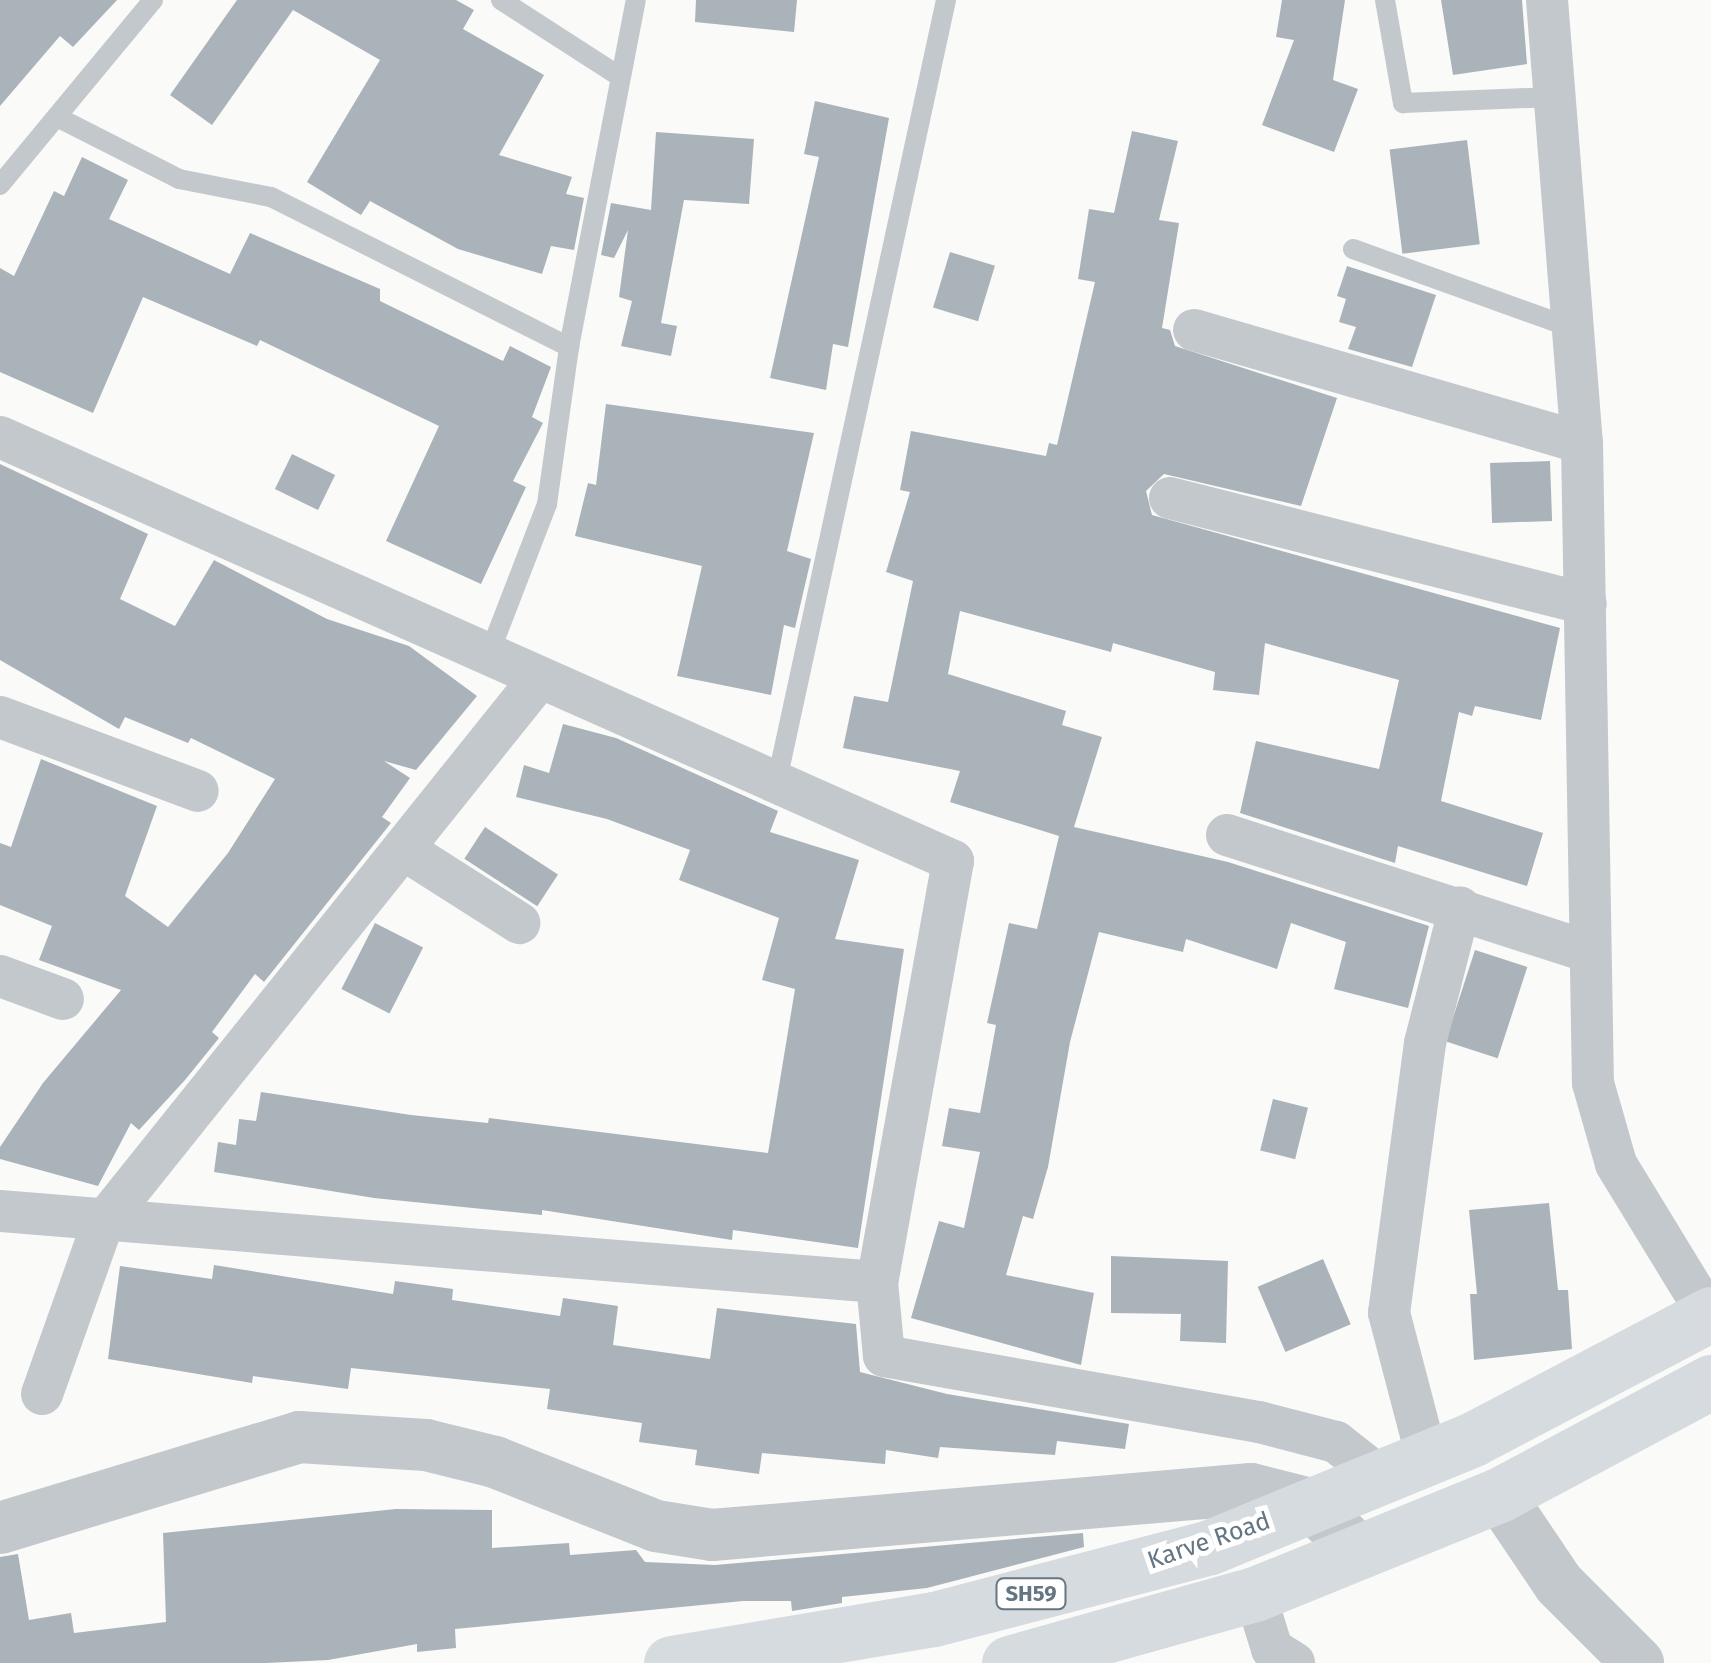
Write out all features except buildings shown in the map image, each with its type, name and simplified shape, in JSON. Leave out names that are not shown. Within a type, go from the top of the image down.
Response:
[{"type":"main road","name":"Karve Road","points":[[671,1663],[745,1658],[934,1619],[1210,1546],[1473,1438],[1710,1314]]},
{"type":"main road","points":[[1377,1542],[1499,1495],[1711,1382]]},
{"type":"main road","name":"SH59","points":[[1009,1663],[1256,1594],[1377,1542]]},
{"type":"street","points":[[1547,0],[1582,444],[1593,1083],[1616,1164],[1710,1314]]},
{"type":"street","points":[[1194,330],[1582,444]]},
{"type":"street","points":[[0,437],[776,786],[953,860],[876,1282],[884,1356],[1259,1422],[1402,1464],[1389,1313],[1425,1042],[1460,907]]},
{"type":"street","points":[[1170,498],[1586,604]]},
{"type":"street","points":[[42,1394],[103,1223],[538,680]]},
{"type":"street","points":[[0,717],[198,790]]},
{"type":"street","points":[[1227,834],[1590,952]]},
{"type":"street","points":[[403,848],[519,922]]},
{"type":"street","points":[[0,976],[62,999]]},
{"type":"street","points":[[0,1211],[103,1223],[876,1282]]},
{"type":"street","points":[[0,1528],[298,1437],[426,1445],[495,1462],[656,1526],[712,1536],[1250,1488],[1310,1504],[1377,1542]]},
{"type":"street","points":[[1499,1495],[1559,1584],[1638,1663]]},
{"type":"street","points":[[1256,1594],[1272,1649],[1294,1663]]},
{"type":"lane","points":[[0,185],[153,0]]},
{"type":"lane","points":[[502,0],[618,76]]},
{"type":"lane","points":[[488,657],[547,504],[568,347],[618,76],[636,0]]},
{"type":"lane","points":[[776,786],[946,0]]},
{"type":"lane","points":[[1386,0],[1403,103],[1554,97]]},
{"type":"lane","points":[[59,118],[180,180],[270,197],[568,347]]},
{"type":"lane","points":[[1353,249],[1572,328]]}]
